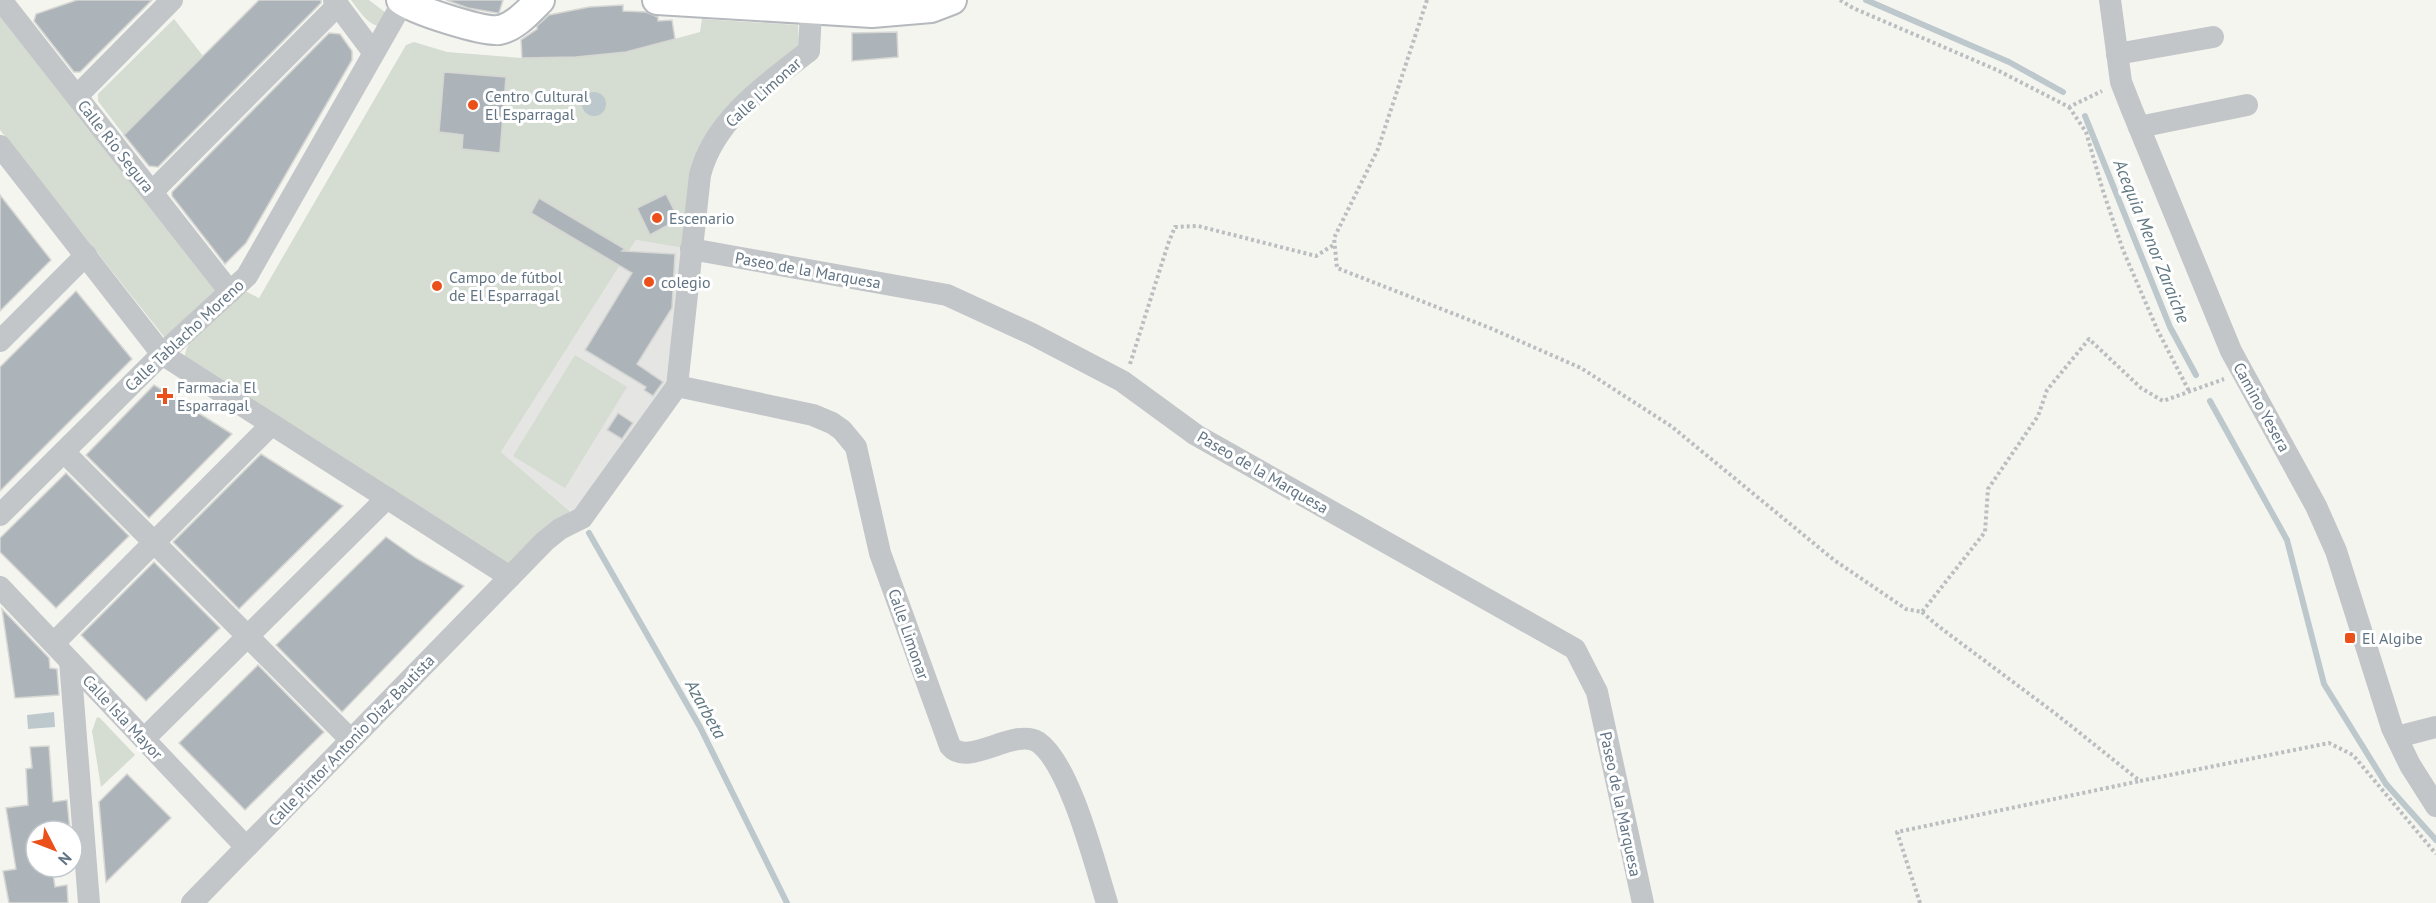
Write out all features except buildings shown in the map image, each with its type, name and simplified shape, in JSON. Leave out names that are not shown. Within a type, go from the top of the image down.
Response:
[{"type":"main road","points":[[402,1],[417,9],[489,30],[507,27],[540,0]]},
{"type":"main road","points":[[657,0],[738,3],[872,13],[931,8],[952,0]]},
{"type":"street","points":[[77,96],[172,0]]},
{"type":"street","name":"Camino Yesera","points":[[2110,0],[2121,82],[2139,127],[2242,372],[2316,506],[2336,551],[2397,737],[2410,765],[2436,806]]},
{"type":"street","name":"Calle Río Segura","points":[[4,1],[230,292]]},
{"type":"street","name":"Calle Tablacho Moreno","points":[[0,515],[162,354],[247,276],[402,1]]},
{"type":"street","points":[[152,192],[336,3],[374,52]]},
{"type":"street","name":"Calle Limonar","points":[[510,577],[552,534],[582,518],[677,386],[700,175],[709,147],[744,106],[809,51],[803,7]]},
{"type":"street","points":[[2117,54],[2213,37]]},
{"type":"street","points":[[2139,127],[2247,105]]},
{"type":"street","points":[[3,156],[86,255],[162,354],[510,577]]},
{"type":"street","name":"Paseo de la Marquesa","points":[[691,249],[948,295],[1032,334],[1122,381],[1196,435],[1575,649],[1597,692],[1643,903]]},
{"type":"street","points":[[0,340],[86,255]]},
{"type":"street","name":"Calle Limonar","points":[[677,386],[813,415],[832,423],[852,439],[860,458],[880,553],[950,746],[953,750],[966,753],[1028,738],[1042,745],[1071,792],[1107,903]]},
{"type":"street","points":[[54,643],[271,425]]},
{"type":"street","points":[[64,452],[351,740]]},
{"type":"street","points":[[144,739],[387,498]]},
{"type":"street","name":"Calle Pintor Antonio Díaz Bautista","points":[[192,903],[510,577]]},
{"type":"street","name":"Calle Isla Mayor","points":[[0,587],[246,847]]},
{"type":"street","points":[[70,661],[89,903]]},
{"type":"street","points":[[2397,737],[2436,727]]},
{"type":"path","points":[[1427,0],[1378,149],[1334,238],[1338,268],[1490,328],[1581,368],[1671,426],[1834,560],[1906,609],[1922,612],[2140,780]]},
{"type":"path","points":[[1840,0],[1853,8],[1997,70],[2069,107],[2086,132],[2123,250],[2157,329],[2189,391]]},
{"type":"path","points":[[2069,107],[2121,82]]},
{"type":"path","points":[[1122,381],[1135,353],[1175,227],[1198,226],[1316,256],[1335,244]]},
{"type":"path","points":[[1922,612],[1985,532],[1988,489],[2038,416],[2047,390],[2089,339],[2141,388],[2163,401],[2242,372]]},
{"type":"path","points":[[1920,903],[1897,832],[2140,780],[2329,743],[2353,755],[2425,844],[2436,854]]},
{"type":"shaded area","points":[[351,0],[369,0],[386,13],[378,26],[366,19]]},
{"type":"shaded area","points":[[0,12],[216,291],[165,338],[0,130]]},
{"type":"shaded area","points":[[174,19],[203,56],[124,135],[98,101],[98,94]]},
{"type":"shaded area","points":[[702,19],[798,25],[799,47],[729,107],[683,248],[636,240],[501,452],[572,513],[509,566],[185,359],[186,350],[191,341],[218,313],[245,291],[259,298],[406,45],[414,42],[447,52],[522,58],[576,57],[626,52],[700,32]]},
{"type":"shaded area","points":[[594,92],[602,96],[606,104],[602,112],[594,116],[586,112],[582,104],[586,96]]},
{"type":"shaded area","points":[[636,240],[683,248],[666,384],[576,516],[501,452]]},
{"type":"shaded area","points":[[575,355],[627,387],[565,488],[513,456]]},
{"type":"shaded area","points":[[54,712],[55,727],[28,729],[27,715]]},
{"type":"shaded area","points":[[97,717],[135,755],[101,787],[92,731]]},
{"type":"waterway","name":"Acequia Menor Zaraiche","points":[[1866,0],[2009,62],[2063,92]]},
{"type":"waterway","name":"Acequia Menor Zaraiche","points":[[2085,116],[2170,327],[2196,375]]},
{"type":"waterway","name":"Acequia Menor Zaraiche","points":[[2210,401],[2287,540],[2324,684],[2386,784],[2436,840]]},
{"type":"waterway","name":"Azarbeta","points":[[589,533],[700,727],[787,903]]},
{"type":"place","name":"Centro Cultural El Esparragal","points":[[473,105]]},
{"type":"place","name":"Escenario","points":[[657,218]]},
{"type":"place","name":"colegio","points":[[649,282]]},
{"type":"place","name":"Campo de fútbol de El Esparragal","points":[[437,286]]},
{"type":"place","name":"Farmacia El Esparragal","points":[[165,396]]},
{"type":"place","name":"El Algibe","points":[[2350,638]]}]
